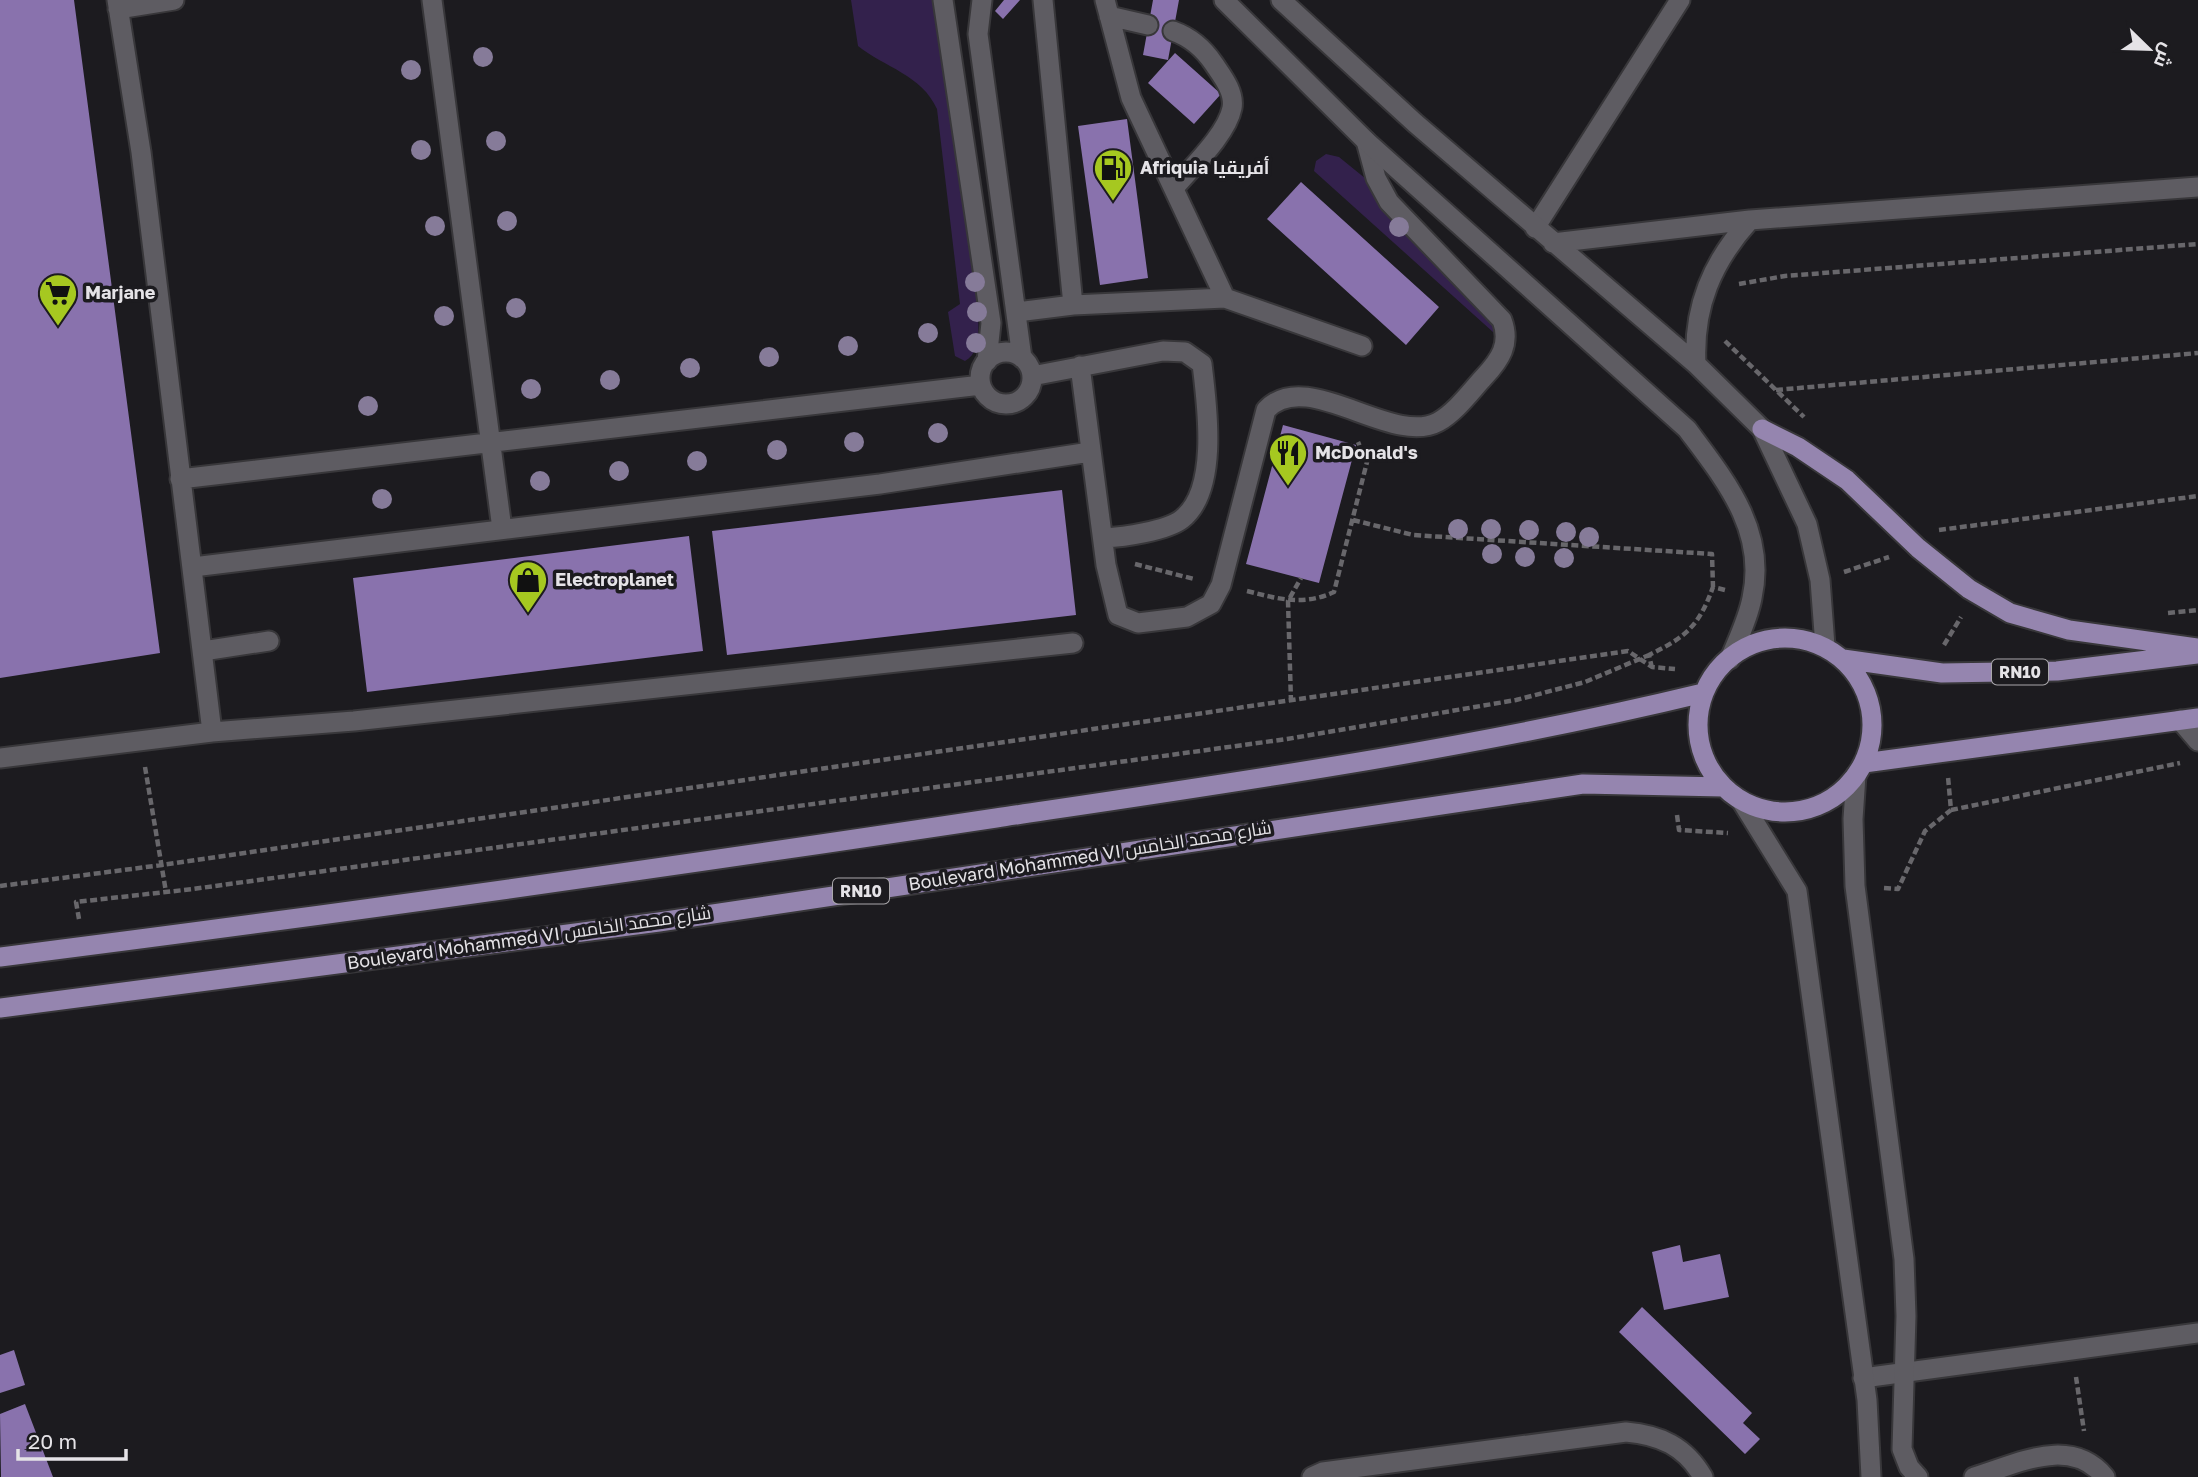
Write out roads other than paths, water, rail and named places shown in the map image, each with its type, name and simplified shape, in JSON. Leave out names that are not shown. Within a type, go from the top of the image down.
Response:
[{"type":"main road","points":[[1762,429],[1798,447],[1847,480],[1918,548],[1969,589],[2010,614],[2069,630],[2198,648]]},
{"type":"main road","name":"RN10","points":[[1777,638],[1802,639],[1825,646],[1843,659],[1858,676],[1868,696],[1872,718],[1871,741],[1860,769],[1839,794],[1816,807],[1791,813],[1766,811],[1742,802],[1723,787],[1706,762],[1697,733],[1703,692],[1723,665],[1754,643],[1777,638]]},
{"type":"main road","name":"RN10","points":[[1843,659],[1942,673],[2057,671],[2198,653]]},
{"type":"main road","points":[[0,957],[627,874],[1106,802],[1561,726],[1703,692]]},
{"type":"main road","points":[[1860,769],[1946,752],[2189,719]]},
{"type":"main road","name":"Boulevard Mohammed VI شارع محمد الخامس","points":[[0,1008],[659,922],[1583,784],[1723,787]]},
{"type":"street","points":[[174,0],[118,4],[141,152],[212,732]]},
{"type":"street","points":[[432,0],[502,529]]},
{"type":"street","points":[[943,0],[990,313],[987,361]]},
{"type":"street","points":[[982,0],[978,34],[1022,358],[1032,376]]},
{"type":"street","points":[[1043,0],[1073,305]]},
{"type":"street","points":[[1224,0],[1366,141],[1687,429],[1729,485],[1756,546],[1753,596],[1723,665]]},
{"type":"street","points":[[1281,0],[1535,228],[1696,364],[1762,429],[1807,524],[1820,580],[1825,646]]},
{"type":"street","points":[[1535,228],[1680,0]]},
{"type":"street","points":[[1107,8],[1131,98],[1225,298]]},
{"type":"street","points":[[1107,8],[1148,25]]},
{"type":"street","points":[[1173,31],[1186,35],[1208,55],[1229,86],[1232,108],[1216,139],[1175,187]]},
{"type":"street","points":[[1080,366],[1090,452],[1113,538],[1106,565],[1118,615],[1138,623],[1187,617],[1211,604],[1221,585],[1266,410],[1286,395],[1297,394],[1412,425],[1437,423],[1501,359],[1506,329],[1502,320],[1389,202],[1376,178],[1366,141]]},
{"type":"street","points":[[1553,243],[1750,220],[2198,187]]},
{"type":"street","points":[[1696,364],[1695,338],[1699,308],[1718,262],[1750,220]]},
{"type":"street","points":[[1017,312],[1073,305],[1225,298],[1362,346]]},
{"type":"street","points":[[1032,376],[1174,350],[1185,352],[1202,364],[1209,447],[1194,504],[1179,522],[1113,538]]},
{"type":"street","points":[[1022,358],[1004,352],[987,361],[982,368],[981,385],[995,401],[1005,404],[1024,396],[1032,376]]},
{"type":"street","points":[[180,479],[981,385]]},
{"type":"street","points":[[193,567],[880,484],[1090,452]]},
{"type":"street","points":[[203,651],[269,641]]},
{"type":"street","points":[[0,758],[212,732],[354,721],[1073,643]]},
{"type":"street","points":[[2189,719],[2198,741]]},
{"type":"street","points":[[1860,769],[1853,819],[1855,886],[1904,1259],[1905,1373],[1902,1449],[1909,1468],[1918,1477]]},
{"type":"street","points":[[1742,802],[1797,891],[1863,1378],[1871,1477]]},
{"type":"street","points":[[1863,1378],[2198,1333]]},
{"type":"street","points":[[1312,1477],[1323,1472],[1626,1433],[1651,1434],[1677,1446],[1694,1462],[1703,1477]]},
{"type":"street","points":[[1974,1477],[2049,1454],[2088,1460],[2105,1477]]},
{"type":"place","name":"Afriquia أفريقيا","points":[[1113,202]]},
{"type":"place","name":"Marjane","points":[[58,327]]},
{"type":"place","name":"McDonald's","points":[[1288,487]]},
{"type":"place","name":"Electroplanet","points":[[528,614]]}]
